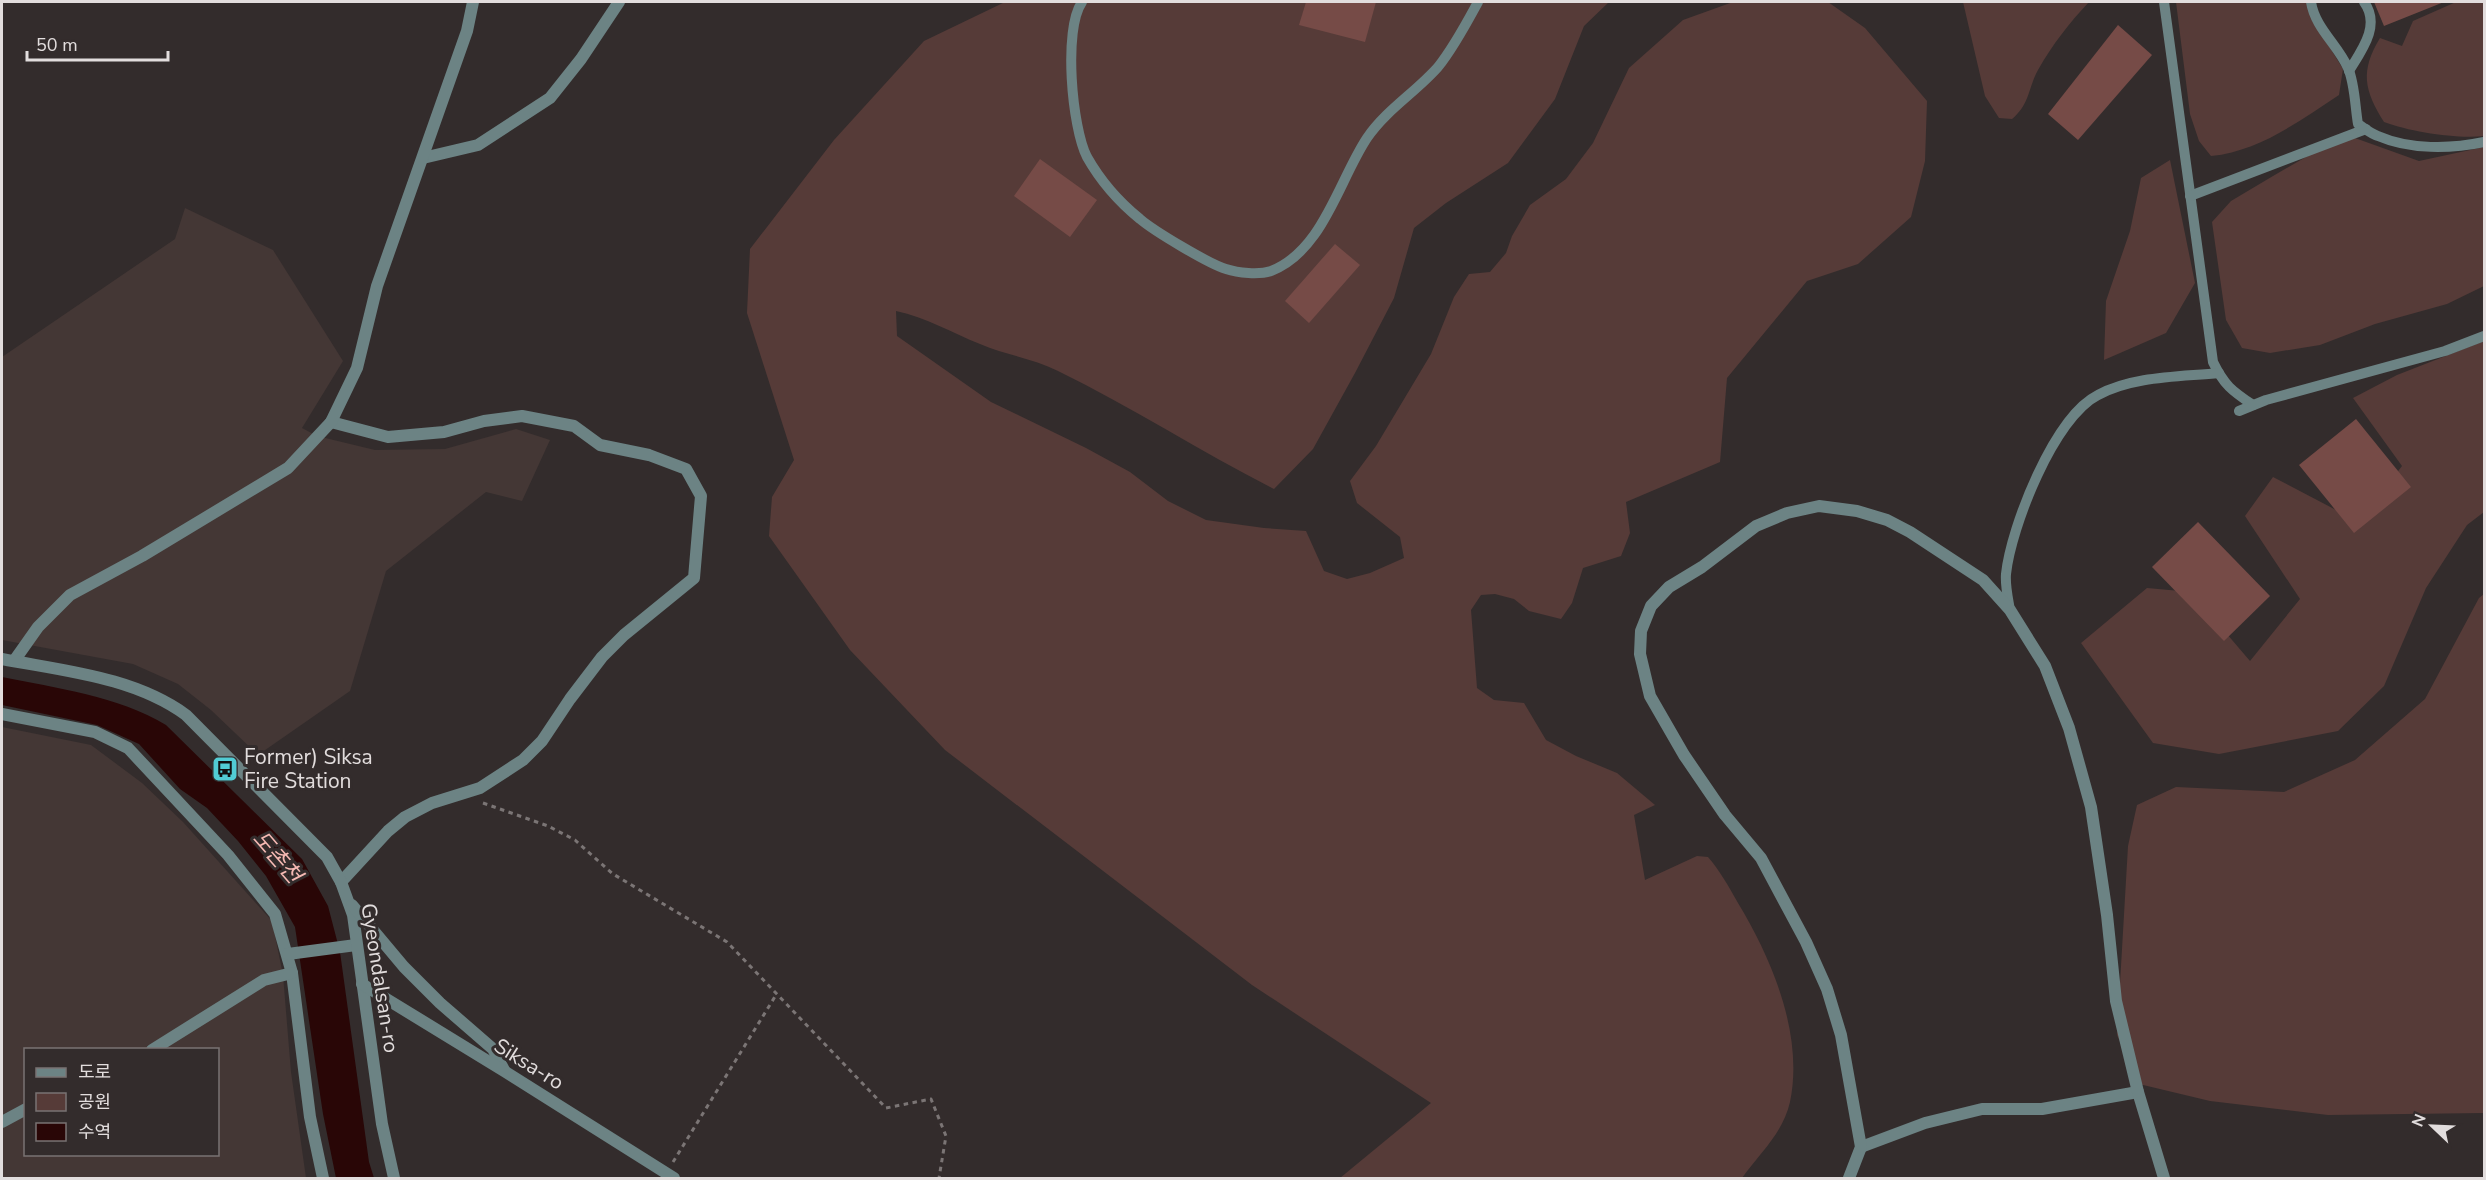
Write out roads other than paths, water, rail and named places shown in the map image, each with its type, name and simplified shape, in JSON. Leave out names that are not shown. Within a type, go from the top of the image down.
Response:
[{"type":"street","points":[[8,660],[70,595],[142,556],[288,468],[331,422],[357,368],[377,286],[466,31],[473,2]]},
{"type":"street","points":[[423,158],[478,145],[550,98],[581,59],[620,2]]},
{"type":"street","points":[[331,422],[388,437],[444,432],[484,421],[522,416],[574,426],[600,445],[649,454],[686,469],[701,496],[694,578],[624,635],[602,657],[542,741],[523,760],[480,788],[432,803],[405,817],[388,831],[341,882]]},
{"type":"street","points":[[1849,1179],[1861,1147],[1841,1035],[1827,989],[1806,942],[1761,858],[1725,815],[1684,755],[1650,696],[1640,654],[1641,630],[1651,606],[1669,587],[1702,567],[1756,526],[1787,513],[1819,506],[1857,511],[1887,520],[1910,531],[1983,580],[2010,610],[2045,666],[2069,728],[2091,807],[2107,915],[2116,1001],[2138,1092],[2164,1179]]},
{"type":"street","name":"Gyeondalsan-ro","points":[[8,660],[124,685],[168,702],[186,715],[327,858],[350,902],[353,946],[362,984],[382,1124],[394,1179]]},
{"type":"street","points":[[2,714],[95,732],[128,748],[228,855],[275,914],[292,954],[292,973],[310,1117],[323,1179]]},
{"type":"street","points":[[350,902],[404,967],[440,1003],[494,1049],[504,1071]]},
{"type":"street","points":[[292,954],[353,946]]},
{"type":"street","points":[[155,1048],[264,980],[292,973]]},
{"type":"street","name":"Siksa-ro","points":[[362,984],[670,1175]]},
{"type":"street","points":[[1861,1147],[1925,1123],[1982,1109],[2042,1109],[2138,1092]]},
{"type":"street","points":[[2,1122],[24,1110]]},
{"type":"lane","points":[[1082,2],[1072,35],[1072,78],[1076,117],[1086,155],[1108,188],[1141,220],[1225,269],[1251,273],[1269,272],[1290,261],[1308,241],[1324,219],[1368,136],[1437,68],[1453,47],[1478,2]]},
{"type":"lane","points":[[2164,2],[2213,362],[2218,373],[2233,392],[2253,405]]},
{"type":"lane","points":[[2311,2],[2317,20],[2349,71],[2358,124],[2378,136],[2406,144],[2458,147],[2484,142]]},
{"type":"lane","points":[[2349,71],[2370,34],[2371,20],[2364,2]]},
{"type":"lane","points":[[2190,196],[2366,129]]},
{"type":"lane","points":[[2239,411],[2253,405],[2445,351],[2484,336]]},
{"type":"lane","points":[[2010,610],[2006,576],[2011,546],[2022,513],[2049,450],[2084,404],[2097,395],[2124,384],[2218,373]]},
{"type":"water","name":"도촌천","points":[[2,677],[107,700],[166,725],[302,859],[328,906],[340,952],[369,1162],[374,1178],[336,1178],[323,1114],[295,927],[266,876],[207,808],[180,789],[139,744],[97,725],[2,705]]},
{"type":"place","name":"Former) Siksa Fire Station","points":[[225,769]]}]
